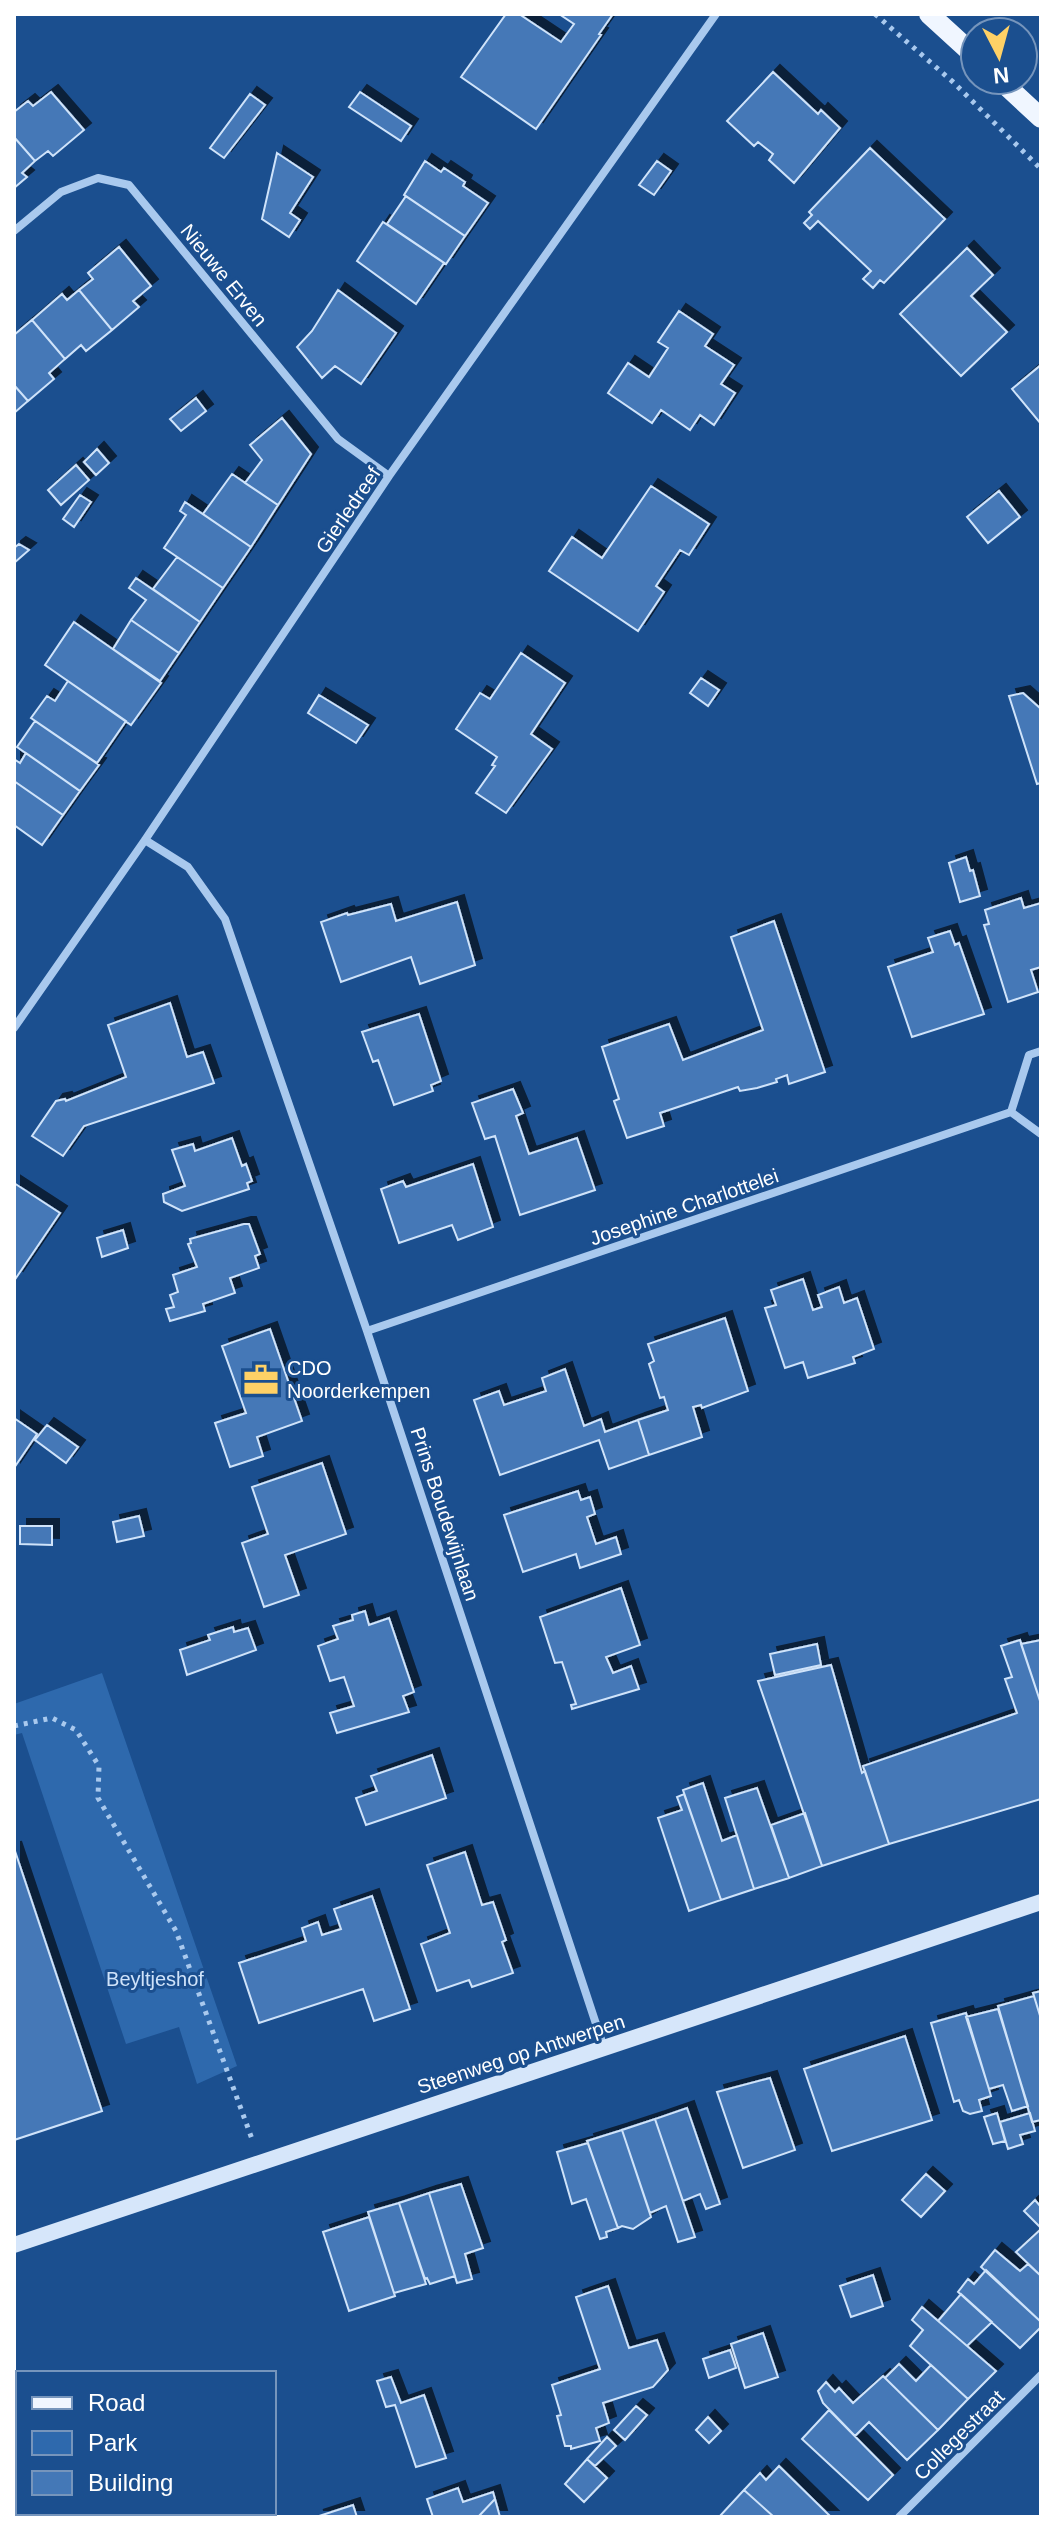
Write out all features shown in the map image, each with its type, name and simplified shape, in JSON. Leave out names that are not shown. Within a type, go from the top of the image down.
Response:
[{"type":"main road","points":[[929,14],[959,41]]},
{"type":"main road","points":[[1017,96],[1041,118]]},
{"type":"street","name":"Gierledreef","points":[[14,1028],[145,840],[389,476],[716,14]]},
{"type":"street","name":"Nieuwe Erven","points":[[14,231],[61,192],[98,178],[129,185],[338,439],[389,476]]},
{"type":"street","name":"Prins Boudewijnlaan","points":[[145,840],[188,867],[225,919],[367,1331],[604,2048]]},
{"type":"street","points":[[1041,1051],[1029,1055],[1011,1112],[1041,1134]]},
{"type":"street","name":"Josephine Charlottelei","points":[[367,1331],[1011,1112]]},
{"type":"street","name":"Steenweg op Antwerpen","points":[[14,2245],[1041,1902]]},
{"type":"street","name":"Collegestraat","points":[[899,2517],[1041,2375]]},
{"type":"path","points":[[875,14],[953,82],[1041,169]]},
{"type":"path","points":[[14,1726],[52,1718],[76,1730],[99,1766],[98,1798],[176,1931],[260,2163]]},
{"type":"green space","name":"Beyltjeshof","points":[[102,1673],[237,2066],[197,2084],[179,2027],[126,2044],[22,1733],[14,1735],[14,1704]]},
{"type":"building","points":[[506,14],[519,14],[561,42],[574,24],[559,14],[613,14],[536,129],[461,77]]},
{"type":"building","points":[[773,72],[818,114],[821,110],[840,128],[794,183],[769,160],[773,154],[758,142],[754,146],[727,121]]},
{"type":"building","points":[[51,92],[84,130],[53,156],[48,151],[35,161],[14,137],[14,112],[28,101],[33,106]]},
{"type":"building","points":[[360,92],[411,126],[401,141],[349,107]]},
{"type":"building","points":[[250,94],[265,105],[224,158],[210,148]]},
{"type":"building","points":[[14,137],[35,161],[22,173],[27,177],[14,188]]},
{"type":"building","points":[[870,148],[945,219],[884,283],[880,280],[873,288],[863,279],[871,271],[818,221],[810,229],[804,223],[812,215],[809,212]]},
{"type":"building","points":[[277,153],[313,177],[290,213],[300,220],[289,237],[262,219]]},
{"type":"building","points":[[425,161],[441,172],[444,168],[465,182],[463,186],[488,203],[465,236],[404,195]]},
{"type":"building","points":[[657,161],[671,171],[654,195],[639,185]]},
{"type":"building","points":[[406,196],[465,236],[446,264],[387,224]]},
{"type":"building","points":[[383,222],[444,263],[416,304],[357,261]]},
{"type":"building","points":[[119,247],[151,286],[133,301],[139,307],[112,330],[79,290],[93,279],[88,273]]},
{"type":"building","points":[[967,248],[993,275],[971,296],[1007,332],[961,376],[900,314]]},
{"type":"building","points":[[79,290],[112,330],[86,351],[81,345],[65,359],[32,320],[62,294],[67,300]]},
{"type":"building","points":[[338,290],[396,333],[361,384],[335,366],[322,378],[297,347],[312,331]]},
{"type":"building","points":[[679,311],[713,334],[705,346],[734,365],[721,384],[735,393],[714,425],[700,415],[690,430],[661,410],[652,423],[608,393],[628,363],[649,377],[668,348],[658,342]]},
{"type":"building","points":[[32,320],[65,359],[49,373],[54,379],[28,401],[14,385],[14,335]]},
{"type":"building","points":[[1041,365],[1041,424],[1012,389]]},
{"type":"building","points":[[14,385],[28,401],[14,413]]},
{"type":"building","points":[[196,398],[206,411],[181,431],[170,419]]},
{"type":"building","points":[[282,418],[311,454],[278,505],[245,483],[262,460],[250,445]]},
{"type":"building","points":[[97,449],[109,463],[96,475],[84,462]]},
{"type":"building","points":[[76,465],[89,480],[61,505],[48,490]]},
{"type":"building","points":[[232,474],[278,505],[251,547],[203,514]]},
{"type":"building","points":[[651,486],[709,524],[689,555],[680,550],[656,586],[664,592],[638,631],[549,571],[572,537],[602,558]]},
{"type":"building","points":[[999,491],[1020,517],[988,543],[967,517]]},
{"type":"building","points":[[80,495],[91,502],[74,527],[63,519]]},
{"type":"building","points":[[185,502],[251,547],[223,588],[164,548],[186,515],[180,511]]},
{"type":"building","points":[[19,544],[29,550],[14,563],[14,548]]},
{"type":"building","points":[[177,557],[223,588],[200,622],[153,589]]},
{"type":"building","points":[[136,578],[200,622],[179,653],[131,620],[146,600],[129,588]]},
{"type":"building","points":[[131,620],[179,653],[160,681],[113,649]]},
{"type":"building","points":[[74,622],[161,683],[131,725],[45,665]]},
{"type":"building","points":[[521,653],[565,683],[531,734],[552,749],[506,813],[476,793],[495,766],[492,765],[497,757],[456,729],[480,693],[490,699]]},
{"type":"building","points":[[701,678],[719,690],[708,706],[690,693]]},
{"type":"building","points":[[68,681],[126,721],[97,763],[31,718],[47,696],[55,701]]},
{"type":"building","points":[[1023,693],[1041,709],[1041,783],[1037,784],[1009,696]]},
{"type":"building","points":[[319,695],[368,725],[356,743],[308,713]]},
{"type":"building","points":[[35,721],[99,765],[80,791],[17,747]]},
{"type":"building","points":[[26,753],[80,791],[63,815],[14,781],[14,759],[20,763]]},
{"type":"building","points":[[14,781],[63,815],[42,845],[14,825]]},
{"type":"building","points":[[966,857],[980,896],[960,902],[949,863]]},
{"type":"building","points":[[1021,898],[1024,908],[1041,903],[1041,967],[1031,970],[1038,992],[1008,1002],[984,925],[989,924],[985,910]]},
{"type":"building","points":[[457,902],[475,965],[420,984],[411,957],[341,982],[321,922],[391,904],[396,921]]},
{"type":"building","points":[[774,921],[825,1072],[789,1084],[787,1075],[776,1079],[777,1082],[757,1088],[740,1091],[738,1087],[660,1113],[664,1126],[627,1138],[614,1101],[619,1099],[602,1047],[669,1024],[683,1060],[763,1030],[731,937]]},
{"type":"building","points":[[950,931],[955,945],[959,943],[984,1014],[912,1037],[888,967],[933,952],[928,938]]},
{"type":"building","points":[[170,1003],[187,1057],[203,1052],[214,1083],[84,1126],[63,1156],[32,1136],[56,1101],[66,1101],[126,1077],[108,1025]]},
{"type":"building","points":[[419,1014],[441,1081],[431,1085],[433,1091],[394,1105],[378,1060],[373,1062],[362,1032]]},
{"type":"building","points":[[513,1089],[523,1113],[516,1116],[529,1154],[577,1138],[595,1190],[520,1215],[495,1136],[485,1139],[472,1103]]},
{"type":"building","points":[[232,1138],[242,1166],[246,1164],[252,1181],[247,1183],[249,1189],[182,1211],[164,1202],[163,1194],[185,1186],[172,1150],[193,1144],[195,1151]]},
{"type":"building","points":[[473,1164],[493,1227],[458,1240],[452,1225],[399,1243],[381,1189],[403,1181],[406,1187]]},
{"type":"building","points":[[14,1183],[60,1213],[16,1278],[14,1276]]},
{"type":"building","points":[[249,1224],[260,1254],[255,1256],[259,1268],[230,1278],[235,1293],[203,1304],[205,1311],[170,1321],[166,1309],[174,1307],[170,1295],[178,1292],[173,1275],[197,1267],[188,1244],[191,1243],[190,1239]]},
{"type":"building","points":[[123,1230],[128,1248],[102,1257],[97,1238]]},
{"type":"building","points":[[803,1279],[813,1310],[822,1307],[818,1295],[839,1287],[844,1303],[857,1298],[874,1349],[853,1357],[855,1363],[808,1378],[803,1362],[785,1368],[765,1308],[776,1305],[771,1290]]},
{"type":"building","points":[[725,1318],[748,1391],[702,1408],[701,1405],[693,1407],[702,1437],[649,1455],[638,1420],[668,1410],[664,1397],[660,1398],[649,1364],[654,1361],[648,1344]]},
{"type":"building","name":"CDO Noorderkempen","points":[[270,1329],[302,1421],[257,1437],[263,1456],[230,1467],[215,1423],[246,1413],[222,1346]]},
{"type":"building","points":[[565,1369],[584,1426],[601,1419],[605,1432],[638,1420],[649,1455],[609,1469],[599,1440],[500,1475],[474,1400],[499,1391],[504,1405],[546,1391],[542,1378]]},
{"type":"building","points":[[14,1418],[37,1434],[14,1468]]},
{"type":"building","points":[[47,1425],[78,1447],[66,1463],[35,1440]]},
{"type":"building","points":[[322,1463],[346,1534],[285,1555],[299,1595],[264,1607],[242,1543],[268,1534],[252,1487]]},
{"type":"building","points":[[578,1491],[581,1500],[590,1497],[595,1514],[587,1517],[596,1544],[616,1537],[621,1554],[580,1568],[576,1554],[523,1572],[504,1515]]},
{"type":"building","points":[[139,1516],[144,1536],[117,1542],[113,1522]]},
{"type":"building","points":[[20,1526],[52,1526],[52,1545],[20,1544]]},
{"type":"building","points":[[621,1588],[640,1645],[606,1657],[613,1673],[631,1666],[639,1689],[572,1709],[571,1705],[576,1704],[562,1662],[555,1663],[540,1617]]},
{"type":"building","points":[[365,1611],[369,1625],[389,1618],[414,1692],[403,1696],[409,1712],[337,1733],[330,1713],[354,1706],[344,1677],[330,1681],[318,1646],[338,1639],[333,1626],[353,1620],[352,1615]]},
{"type":"building","points":[[233,1627],[234,1632],[248,1628],[256,1650],[187,1675],[180,1650],[210,1640],[208,1635]]},
{"type":"building","points":[[1020,1640],[1041,1704],[1041,1799],[889,1844],[863,1766],[1017,1713],[1005,1679],[1012,1677],[1001,1646]]},
{"type":"building","points":[[1041,1640],[1040,1656],[1041,1704],[1021,1644]]},
{"type":"building","points":[[817,1644],[821,1665],[775,1675],[770,1654]]},
{"type":"building","points":[[831,1665],[862,1773],[865,1771],[889,1844],[822,1866],[758,1681]]},
{"type":"building","points":[[432,1755],[446,1798],[366,1825],[356,1798],[377,1791],[371,1776]]},
{"type":"building","points":[[703,1783],[722,1841],[737,1835],[754,1889],[721,1900],[683,1790]]},
{"type":"building","points":[[757,1788],[789,1878],[754,1889],[725,1798]]},
{"type":"building","points":[[684,1794],[721,1900],[689,1911],[658,1818],[682,1810],[677,1797]]},
{"type":"building","points":[[805,1813],[822,1866],[789,1878],[771,1825]]},
{"type":"building","points":[[14,1848],[102,2111],[14,2140]]},
{"type":"building","points":[[465,1852],[482,1905],[493,1902],[513,1973],[472,1987],[469,1980],[437,1991],[421,1944],[450,1933],[427,1865]]},
{"type":"building","points":[[372,1896],[410,2009],[374,2021],[363,1989],[259,2023],[239,1963],[306,1941],[302,1928],[318,1922],[322,1935],[341,1929],[334,1909]]},
{"type":"building","points":[[1041,1991],[1041,2019],[1033,1993]]},
{"type":"building","points":[[1034,1996],[1041,2019],[1041,2120],[1032,2122],[998,2006]]},
{"type":"building","points":[[998,2009],[1028,2106],[1012,2111],[1003,2085],[989,2089],[966,2017]]},
{"type":"building","points":[[966,2013],[991,2096],[979,2100],[982,2111],[970,2114],[963,2111],[959,2100],[954,2102],[931,2023]]},
{"type":"building","points":[[905,2036],[932,2120],[832,2151],[804,2069]]},
{"type":"building","points":[[770,2078],[795,2150],[743,2168],[717,2092]]},
{"type":"building","points":[[687,2108],[720,2204],[706,2209],[700,2194],[683,2201],[655,2119]]},
{"type":"building","points":[[997,2113],[1005,2141],[993,2144],[984,2117]]},
{"type":"building","points":[[1030,2113],[1035,2131],[1020,2135],[1023,2144],[1008,2149],[1000,2122]]},
{"type":"building","points":[[655,2119],[695,2237],[678,2242],[666,2206],[650,2213],[622,2130]]},
{"type":"building","points":[[622,2130],[651,2217],[633,2229],[618,2228],[587,2141]]},
{"type":"building","points":[[588,2143],[618,2228],[606,2232],[607,2237],[600,2239],[586,2199],[572,2204],[557,2152]]},
{"type":"building","points":[[926,2174],[945,2191],[921,2217],[902,2200]]},
{"type":"building","points":[[461,2184],[483,2248],[465,2254],[472,2279],[457,2283],[429,2193]]},
{"type":"building","points":[[429,2193],[455,2276],[430,2284],[425,2279],[399,2203]]},
{"type":"building","points":[[1035,2200],[1041,2207],[1041,2228],[1024,2211]]},
{"type":"building","points":[[399,2203],[426,2284],[394,2293],[368,2212]]},
{"type":"building","points":[[369,2217],[395,2296],[349,2311],[323,2232]]},
{"type":"building","points":[[1041,2229],[1041,2276],[1016,2252]]},
{"type":"building","points":[[995,2250],[1020,2271],[1028,2264],[1041,2276],[1041,2322],[981,2267]]},
{"type":"building","points":[[986,2270],[1041,2322],[1041,2327],[1020,2348],[958,2292],[968,2279],[974,2284]]},
{"type":"building","points":[[873,2275],[883,2306],[851,2317],[840,2286]]},
{"type":"building","points":[[608,2286],[629,2348],[657,2340],[668,2370],[653,2387],[603,2403],[609,2423],[596,2428],[600,2441],[571,2449],[571,2446],[565,2446],[557,2416],[561,2415],[552,2385],[600,2369],[576,2297]]},
{"type":"building","points":[[961,2294],[992,2322],[967,2346],[938,2321]]},
{"type":"building","points":[[922,2307],[996,2371],[968,2399],[910,2346],[923,2330],[912,2320]]},
{"type":"building","points":[[763,2333],[778,2377],[745,2388],[731,2344]]},
{"type":"building","points":[[730,2350],[736,2368],[709,2378],[703,2359]]},
{"type":"building","points":[[899,2364],[916,2381],[931,2365],[968,2399],[938,2430],[885,2378]]},
{"type":"building","points":[[883,2376],[938,2430],[907,2460],[869,2422],[855,2436],[823,2403],[818,2391],[826,2382],[835,2392],[839,2388],[853,2403]]},
{"type":"building","points":[[391,2377],[401,2403],[424,2395],[446,2458],[416,2467],[395,2405],[386,2407],[377,2381]]},
{"type":"building","points":[[636,2406],[647,2415],[625,2440],[614,2430]]},
{"type":"building","points":[[829,2410],[893,2475],[868,2500],[802,2439]]},
{"type":"building","points":[[708,2417],[721,2431],[709,2443],[696,2430]]},
{"type":"building","points":[[607,2437],[616,2446],[595,2466],[587,2459]]},
{"type":"building","points":[[587,2459],[607,2478],[584,2502],[565,2484]]},
{"type":"building","points":[[779,2466],[831,2517],[774,2517],[744,2490],[760,2473],[766,2480]]},
{"type":"building","points":[[458,2488],[463,2502],[493,2492],[495,2499],[478,2517],[433,2517],[427,2499]]},
{"type":"building","points":[[744,2490],[774,2517],[719,2517]]},
{"type":"building","points":[[495,2499],[500,2517],[478,2517]]},
{"type":"building","points":[[353,2505],[357,2517],[316,2517]]},
{"type":"place","name":"CDO Noorderkempen","points":[[261,1380]]}]
